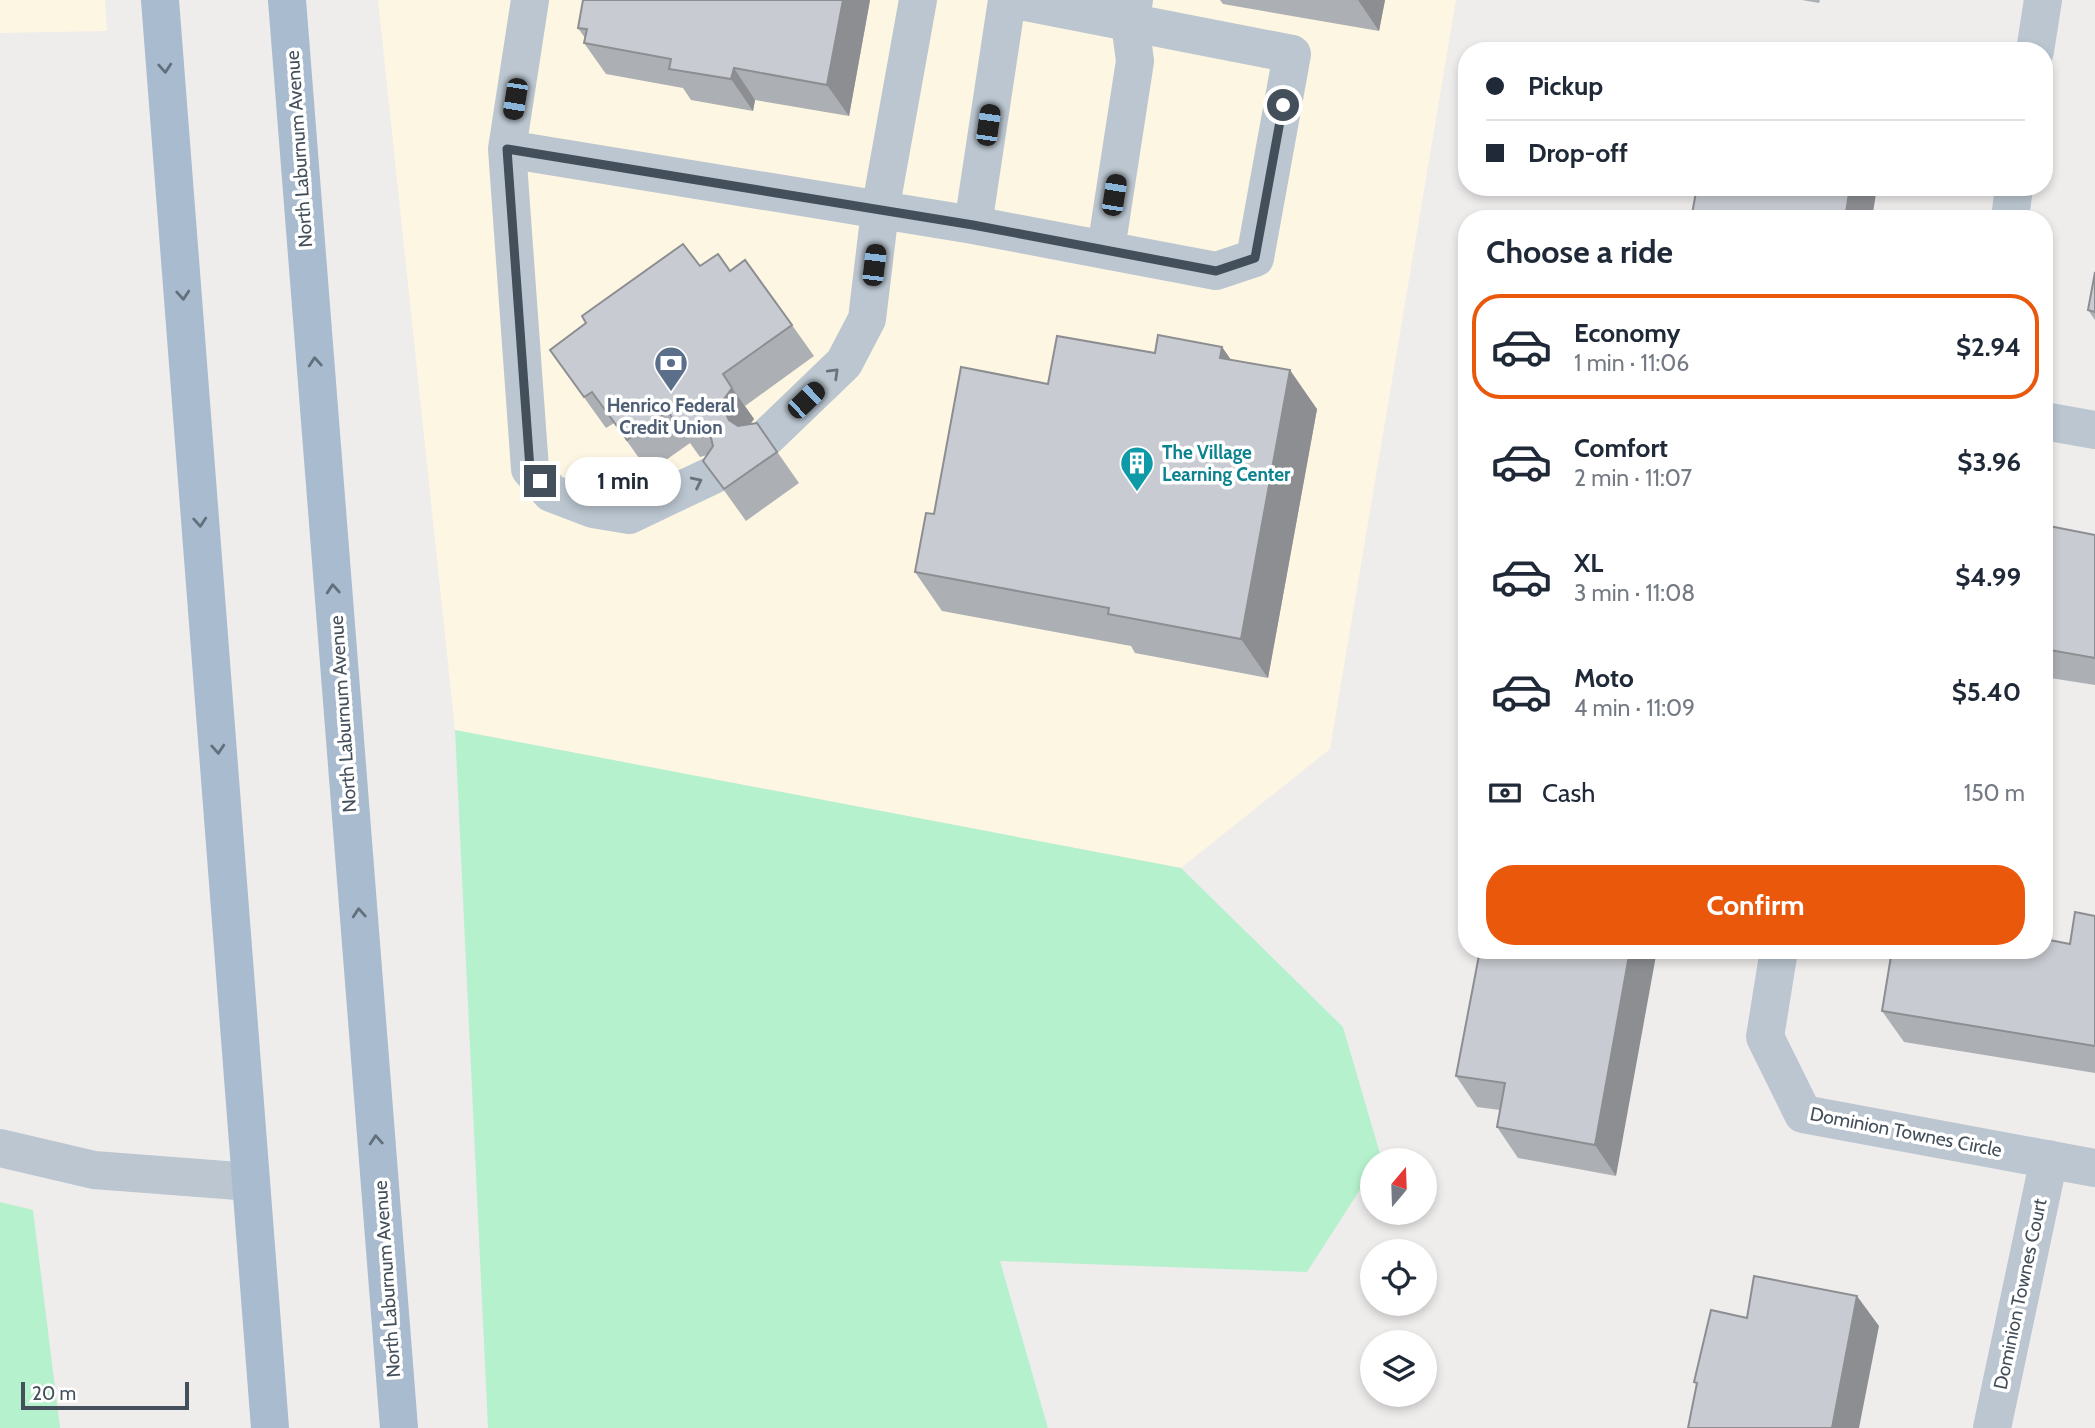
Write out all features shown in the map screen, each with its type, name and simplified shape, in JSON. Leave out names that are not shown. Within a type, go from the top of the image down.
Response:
[{"type":"main road","points":[[160,0],[270,1428]]},
{"type":"main road","name":"North Laburnum Avenue","points":[[287,0],[399,1428]]},
{"type":"street","points":[[530,0],[507,149],[530,469],[551,493],[593,509],[629,515],[713,475]]},
{"type":"street","points":[[767,437],[844,363],[867,319],[880,211],[918,0]]},
{"type":"street","points":[[973,225],[1007,0]]},
{"type":"street","points":[[507,149],[973,225],[1216,271],[1255,258],[1292,54],[1132,11],[1015,0]]},
{"type":"street","points":[[2036,42],[2043,0]]},
{"type":"street","points":[[1106,249],[1135,61],[1132,11]]},
{"type":"street","points":[[2053,423],[2095,430]]},
{"type":"street","name":"Dominion Townes Circle","points":[[1778,959],[1765,1037],[1803,1114],[2095,1168]]},
{"type":"street","points":[[0,1148],[94,1170],[251,1182]]},
{"type":"street","name":"Dominion Townes Court","points":[[1992,1428],[2049,1159]]},
{"type":"shaded area","points":[[0,0],[105,0],[107,31],[0,33]]},
{"type":"shaded area","points":[[378,0],[1456,0],[1330,749],[1181,868],[455,730]]},
{"type":"green space","points":[[455,730],[1181,868],[1343,1027],[1378,1148],[1360,1148],[1360,1190],[1307,1272],[1000,1261],[1048,1428],[488,1428]]},
{"type":"green space","points":[[0,1202],[33,1210],[60,1428],[0,1428]]},
{"type":"building","points":[[583,0],[843,0],[827,85],[734,68],[731,79],[669,69],[671,59],[584,43],[587,29],[578,28]]},
{"type":"building","points":[[1695,196],[1849,196],[1846,210],[1693,210]]},
{"type":"building","name":"Henrico Federal Credit Union","points":[[683,244],[700,266],[718,254],[730,271],[745,260],[792,325],[723,374],[732,388],[724,399],[724,410],[729,420],[738,426],[757,423],[777,452],[724,489],[703,461],[713,446],[710,434],[704,426],[694,422],[678,426],[668,412],[627,440],[592,392],[584,397],[550,350],[586,323],[582,316]]},
{"type":"building","points":[[2095,272],[2095,312],[2088,310]]},
{"type":"building","name":"The Village Learning Center","points":[[1158,335],[1222,347],[1220,358],[1290,370],[1241,639],[1108,614],[1109,608],[915,572],[926,513],[934,514],[961,367],[1048,384],[1057,336],[1155,353]]},
{"type":"building","points":[[2053,527],[2095,535],[2095,658],[2053,651]]},
{"type":"building","points":[[2075,912],[2095,916],[2095,1046],[1882,1011],[1891,959],[2053,959],[2053,941],[2070,944]]},
{"type":"building","points":[[1478,959],[1628,959],[1595,1145],[1497,1127],[1505,1083],[1456,1076]]},
{"type":"building","points":[[1754,1276],[1857,1296],[1832,1428],[1688,1428],[1697,1383],[1694,1382],[1711,1310],[1747,1318]]},
{"type":"place","name":"Henrico Federal Credit Union","points":[[671,393]]},
{"type":"place","name":"The Village Learning Center","points":[[1137,493]]},
{"type":"route","points":[[540,481],[530,469],[507,149],[973,225],[1216,271],[1255,258],[1283,105]]}]
